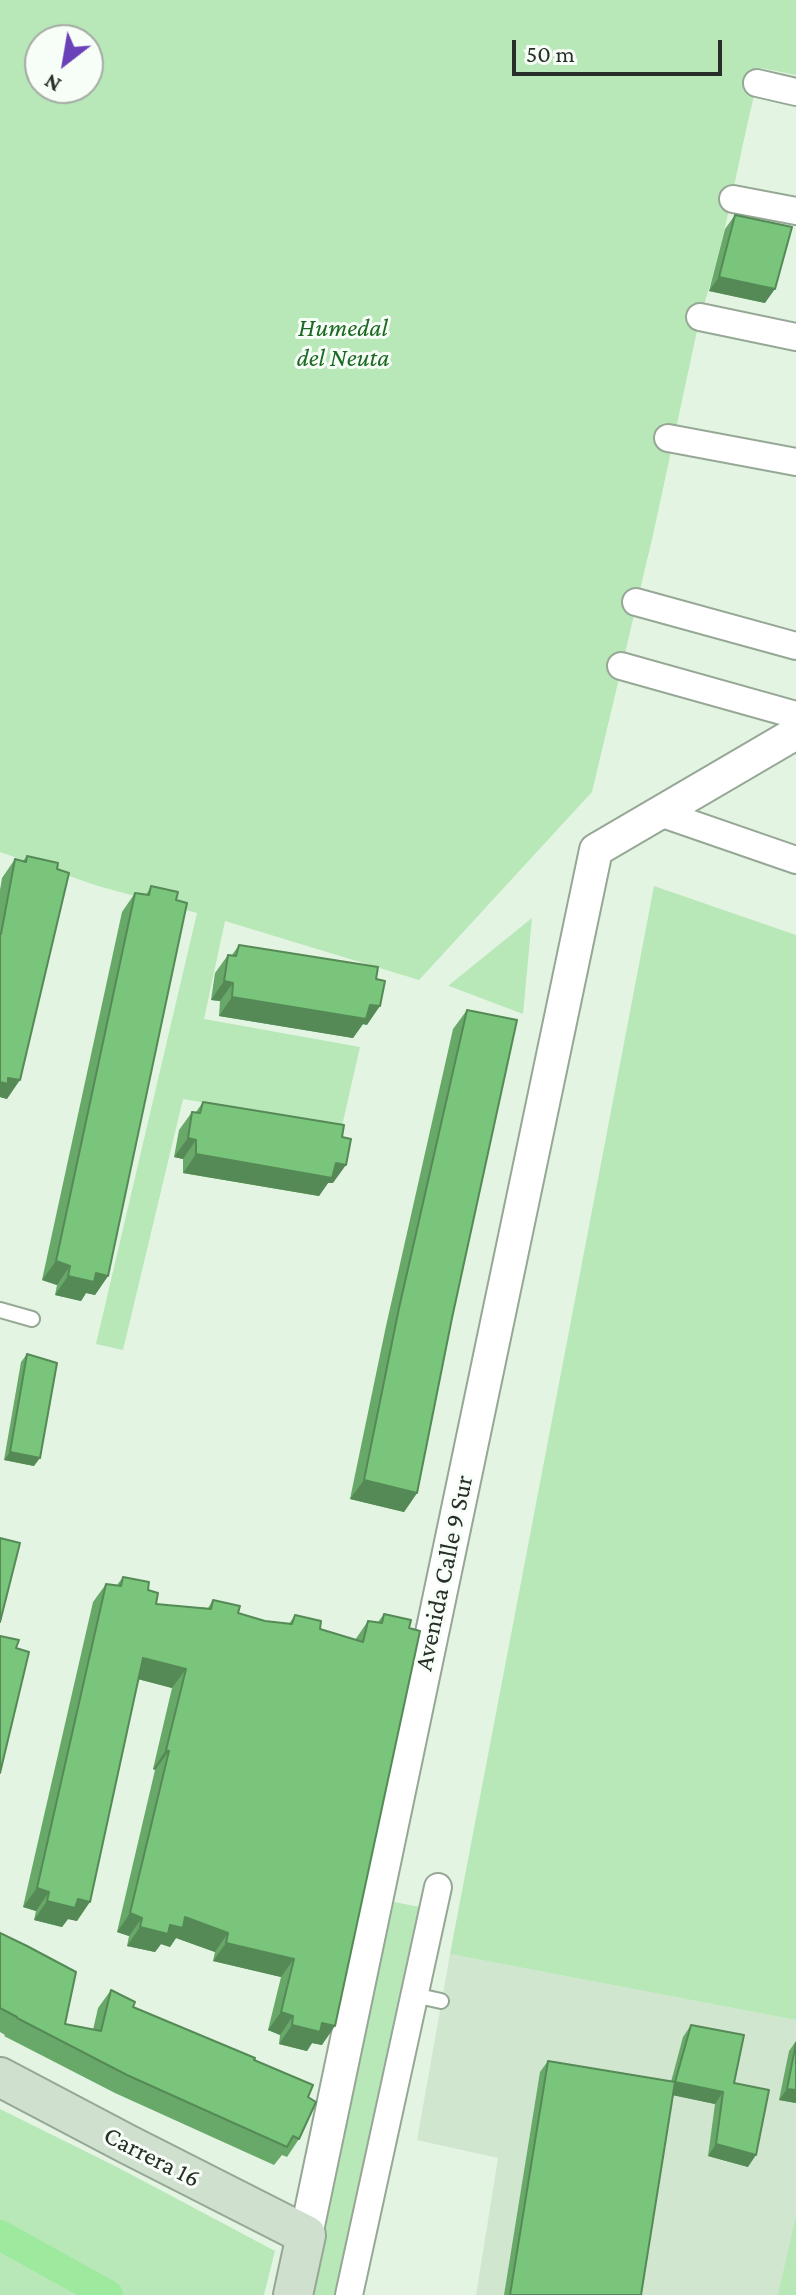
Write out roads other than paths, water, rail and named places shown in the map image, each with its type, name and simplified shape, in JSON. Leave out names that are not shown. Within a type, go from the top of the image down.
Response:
[{"type":"main road","name":"Carrera 16","points":[[0,2077],[306,2235]]},
{"type":"main road","name":"Avenida Calle 9 Sur","points":[[293,2295],[306,2235]]},
{"type":"street","points":[[757,83],[796,92]]},
{"type":"street","points":[[733,199],[796,211]]},
{"type":"street","points":[[700,317],[796,337]]},
{"type":"street","points":[[668,438],[796,462]]},
{"type":"street","points":[[636,602],[796,646]]},
{"type":"street","points":[[621,666],[793,733]]},
{"type":"street","points":[[660,813],[793,733]]},
{"type":"street","points":[[660,813],[796,860]]},
{"type":"street","name":"Avenida Calle 9 Sur","points":[[306,2235],[596,850],[660,813]]},
{"type":"street","points":[[349,2295],[438,1887]]},
{"type":"lane","points":[[0,1310],[32,1319]]},
{"type":"lane","points":[[414,1995],[441,2001]]},
{"type":"waterway","points":[[0,2235],[108,2295]]},
{"type":"park label","name":"Humedal del Neuta","points":[[343,343]]}]
